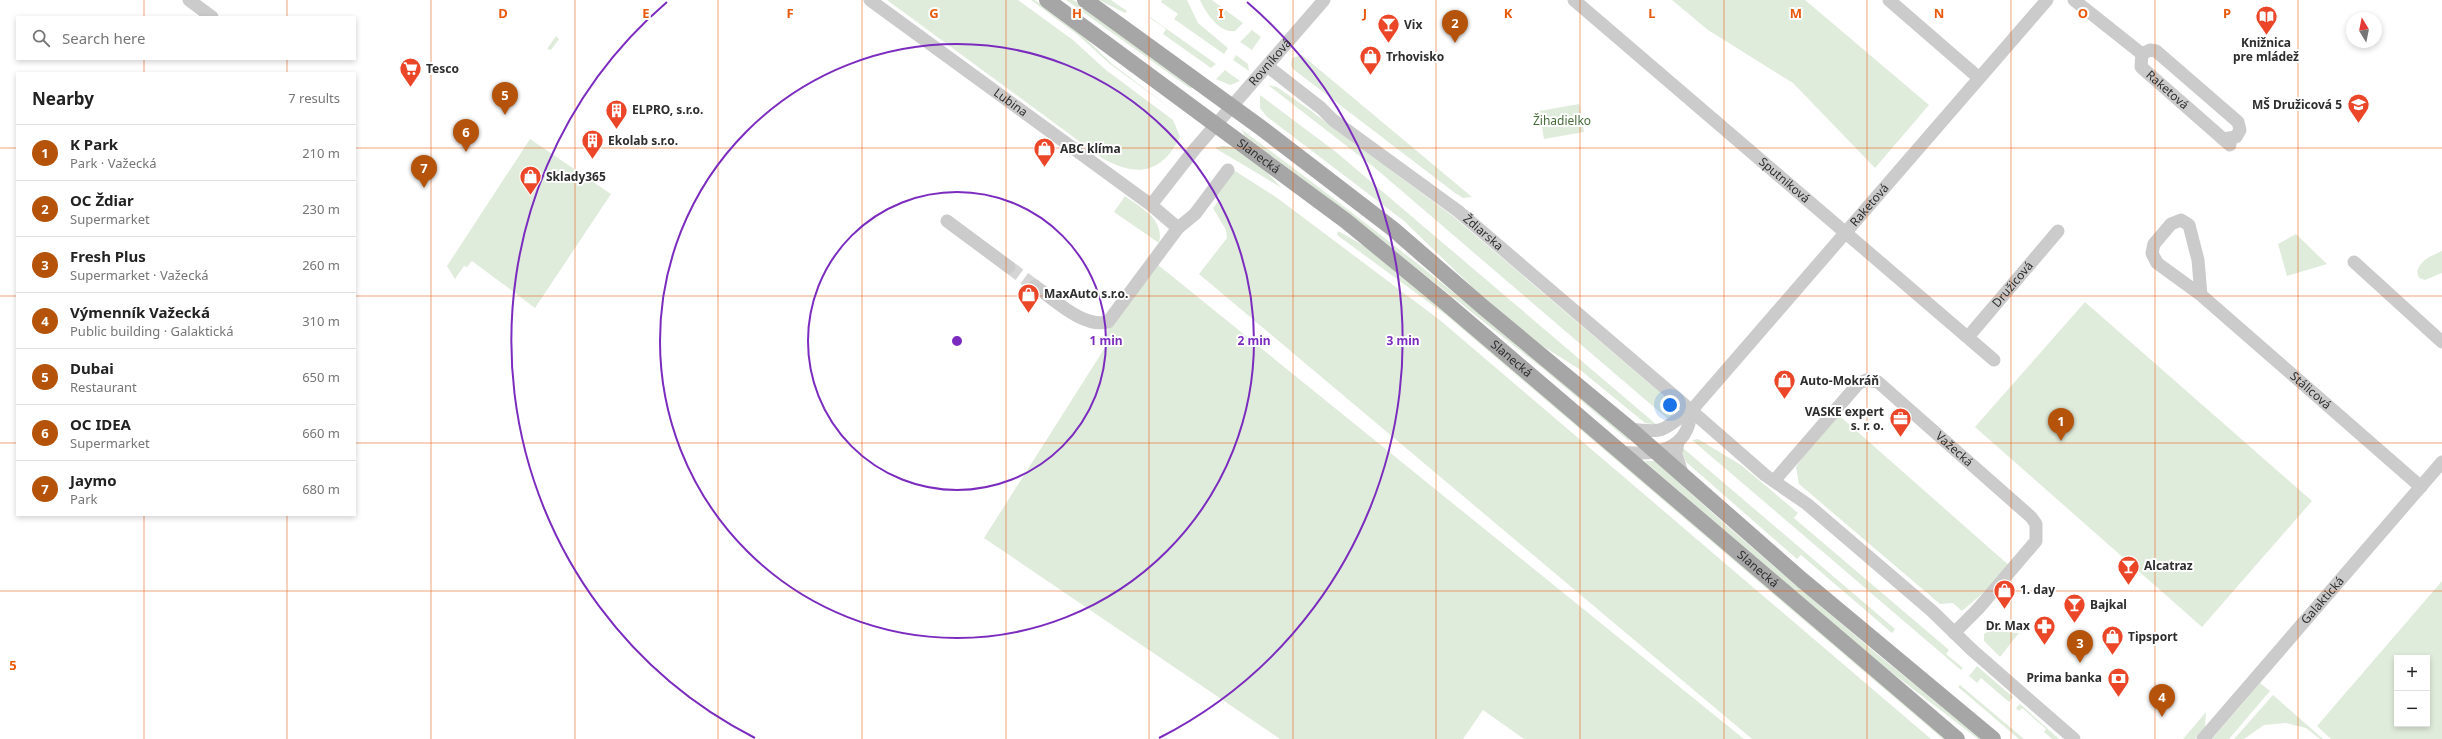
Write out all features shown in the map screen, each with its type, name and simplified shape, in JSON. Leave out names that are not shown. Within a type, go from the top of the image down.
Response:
[{"type":"main road","name":"Slanecká","points":[[1047,0],[1346,221],[1621,452],[1957,739]]},
{"type":"main road","name":"Slanecká","points":[[1085,0],[1232,107],[1393,229],[1483,307],[1630,429],[1802,580],[1993,739]]},
{"type":"street","points":[[189,0],[211,16]]},
{"type":"street","name":"Lubina","points":[[870,0],[1151,205],[1178,228]]},
{"type":"street","name":"Rovníková","points":[[1216,124],[1324,0]]},
{"type":"street","name":"Sputniková","points":[[1574,0],[1846,230],[1994,360]]},
{"type":"street","points":[[1889,0],[1979,78]]},
{"type":"street","name":"Raketová","points":[[1630,429],[1653,432],[1662,430],[1691,411],[1846,230],[2047,0]]},
{"type":"street","name":"Raketová","points":[[2074,0],[2142,54]]},
{"type":"street","name":"Raketová","points":[[2150,50],[2156,51],[2238,122],[2240,130],[2236,137],[2228,143],[2141,67],[2142,54],[2150,50]]},
{"type":"street","name":"Ždiarska","points":[[1267,66],[1321,108],[1333,120],[1458,211],[1691,411]]},
{"type":"street","points":[[1151,205],[1216,124]]},
{"type":"street","points":[[1035,286],[1085,321],[1098,325],[1108,322],[1178,228],[1195,214],[1228,170]]},
{"type":"street","name":"Stálicová","points":[[2201,295],[2198,260],[2189,225],[2180,220],[2172,224],[2154,244],[2152,253],[2157,263],[2201,295],[2421,487]]},
{"type":"street","points":[[947,221],[1009,267]]},
{"type":"street","name":"Družicová","points":[[1968,337],[2058,231]]},
{"type":"street","points":[[2354,262],[2442,342]]},
{"type":"street","name":"Važecká","points":[[1774,481],[1858,384],[1866,380],[1878,382],[2031,517],[2036,524],[2036,541],[1978,609],[1954,633]]},
{"type":"street","points":[[1691,411],[1712,431],[1774,481],[1807,504],[1932,611],[1954,633],[2074,739]]},
{"type":"street","name":"Raketová","points":[[1683,476],[1676,454],[1691,411]]},
{"type":"street","points":[[1621,452],[1656,452],[1697,429],[1712,431]]},
{"type":"street","name":"Galaktická","points":[[2203,739],[2442,462]]},
{"type":"green space","points":[[887,0],[1018,0],[1073,40],[1106,70],[1173,120],[1180,137],[1173,150],[1165,159],[1147,169],[1137,170],[1114,164],[1102,158]]},
{"type":"green space","points":[[1031,0],[1035,0],[1079,32],[1111,63],[1174,111],[1110,64],[1078,35]]},
{"type":"green space","points":[[1066,0],[1073,0],[1092,12],[1193,86],[1191,89]]},
{"type":"green space","points":[[1099,0],[1111,0],[1127,11],[1125,13]]},
{"type":"green space","points":[[1162,0],[1187,0],[1198,23],[1228,48],[1224,54],[1174,19],[1178,14],[1161,2]]},
{"type":"green space","points":[[1200,0],[1212,0],[1243,23],[1235,31],[1224,29],[1209,16]]},
{"type":"green space","points":[[1672,0],[1805,0],[1929,105],[1875,168],[1793,83],[1708,30]]},
{"type":"green space","points":[[1150,17],[1216,64],[1211,68],[1163,34],[1166,29]]},
{"type":"green space","points":[[1252,30],[1261,37],[1252,50],[1240,42]]},
{"type":"green space","points":[[556,36],[559,39],[551,50],[547,49]]},
{"type":"green space","points":[[1236,55],[1248,64],[1249,71],[1233,60]]},
{"type":"green space","points":[[1302,55],[1472,197],[1463,198],[1455,193],[1293,69],[1291,65],[1292,58]]},
{"type":"green space","points":[[1225,70],[1240,81],[1230,85],[1216,79]]},
{"type":"green space","points":[[1268,85],[1277,87],[1307,108],[1454,217],[1670,401],[1674,411],[1671,418],[1669,420],[1375,168]]},
{"type":"green space","points":[[1260,95],[1336,152],[1657,425],[1645,423],[1579,369],[1541,345],[1494,308],[1404,221],[1266,116],[1260,108]]},
{"type":"green space","name":"Žihadielko","points":[[1579,104],[1584,132],[1544,139],[1539,111]]},
{"type":"green space","points":[[1241,129],[1487,319],[1630,438],[1629,441],[1542,368],[1328,198],[1245,136]]},
{"type":"green space","points":[[530,139],[611,194],[535,308],[472,261],[467,267],[464,266],[455,279],[447,266]]},
{"type":"green space","points":[[1222,146],[1231,147],[1247,155],[1282,188],[1215,148]]},
{"type":"green space","points":[[1232,169],[1276,197],[1441,321],[1931,739],[1752,739],[1199,274],[1227,238],[1226,230],[1213,208],[1220,199],[1215,192]]},
{"type":"green space","points":[[1125,196],[1150,215],[1155,221],[1160,235],[1159,243],[1114,212]]},
{"type":"green space","points":[[1338,231],[1371,250],[1448,313],[1947,739],[1943,739],[1446,315],[1337,235]]},
{"type":"green space","points":[[2296,234],[2327,264],[2287,276],[2278,244]]},
{"type":"green space","points":[[2442,251],[2442,273],[2425,280],[2419,278],[2417,271],[2421,264],[2427,258]]},
{"type":"green space","points":[[1152,260],[1744,739],[1524,739],[1483,710],[1463,739],[1280,739],[984,538],[1106,346],[1108,322]]},
{"type":"green space","points":[[2085,302],[2312,501],[2202,627],[1975,427]]},
{"type":"green space","points":[[1834,411],[2012,568],[1962,611],[1953,603],[1940,604],[1799,484],[1796,467]]},
{"type":"green space","points":[[1698,439],[1741,465],[1798,513],[1794,518],[1949,650],[1946,654],[1963,668],[1961,670],[1692,440]]},
{"type":"green space","points":[[1683,448],[1895,629],[1892,633],[1801,555],[1797,559],[1686,462],[1683,454]]},
{"type":"green space","points":[[1644,461],[1655,461],[1726,525],[1877,654],[1983,739],[1978,739],[1878,662]]},
{"type":"green space","points":[[2442,581],[2442,739],[2331,739],[2317,726]]},
{"type":"green space","points":[[1989,631],[2019,633],[2000,657],[1984,641],[1984,634]]},
{"type":"green space","points":[[1977,666],[2013,697],[2009,702],[1981,678],[1977,683],[1969,676]]},
{"type":"green space","points":[[2260,683],[2270,691],[2229,739],[2212,739]]},
{"type":"green space","points":[[1960,685],[2024,739],[2019,739],[1958,687]]},
{"type":"green space","points":[[2273,695],[2323,739],[2320,739],[2306,728],[2286,723],[2264,725],[2244,739],[2234,739]]},
{"type":"green space","points":[[2020,704],[2059,739],[2052,739],[2044,732],[2046,729],[2022,708],[2019,711],[2016,708]]},
{"type":"green space","points":[[2206,712],[2205,727],[2195,739],[2183,739]]},
{"type":"tunnel","points":[[1009,267],[1035,286]]},
{"type":"place","name":"Knižnica pre mládež","points":[[2266,36]]},
{"type":"place","name":"OC Ždiar","points":[[1455,43]]},
{"type":"place","name":"Vix","points":[[1388,44]]},
{"type":"place","name":"Trhovisko","points":[[1370,76]]},
{"type":"place","name":"Tesco","points":[[411,88]]},
{"type":"place","name":"Dubai","points":[[505,115]]},
{"type":"place","name":"MŠ Družicová 5","points":[[2358,124]]},
{"type":"place","name":"ELPRO, s.r.o.","points":[[617,130]]},
{"type":"place","name":"OC IDEA","points":[[466,152]]},
{"type":"place","name":"Ekolab s.r.o.","points":[[593,160]]},
{"type":"place","name":"ABC klíma","points":[[1044,168]]},
{"type":"place","name":"Jaymo","points":[[424,188]]},
{"type":"place","name":"Sklady365","points":[[530,196]]},
{"type":"place","name":"MaxAuto s.r.o.","points":[[1028,314]]},
{"type":"place","name":"Auto-Mokráň","points":[[1784,400]]},
{"type":"place","name":"VASKE expert s. r. o.","points":[[1900,438]]},
{"type":"place","name":"K Park","points":[[2061,441]]},
{"type":"place","name":"Alcatraz","points":[[2129,586]]},
{"type":"place","name":"1. day","points":[[2004,610]]},
{"type":"place","name":"Bajkal","points":[[2075,624]]},
{"type":"place","name":"Dr. Max","points":[[2045,646]]},
{"type":"place","name":"Tipsport","points":[[2112,656]]},
{"type":"place","name":"Fresh Plus","points":[[2080,663]]},
{"type":"place","name":"Prima banka","points":[[2118,698]]},
{"type":"place","name":"Výmenník Važecká","points":[[2162,717]]}]
